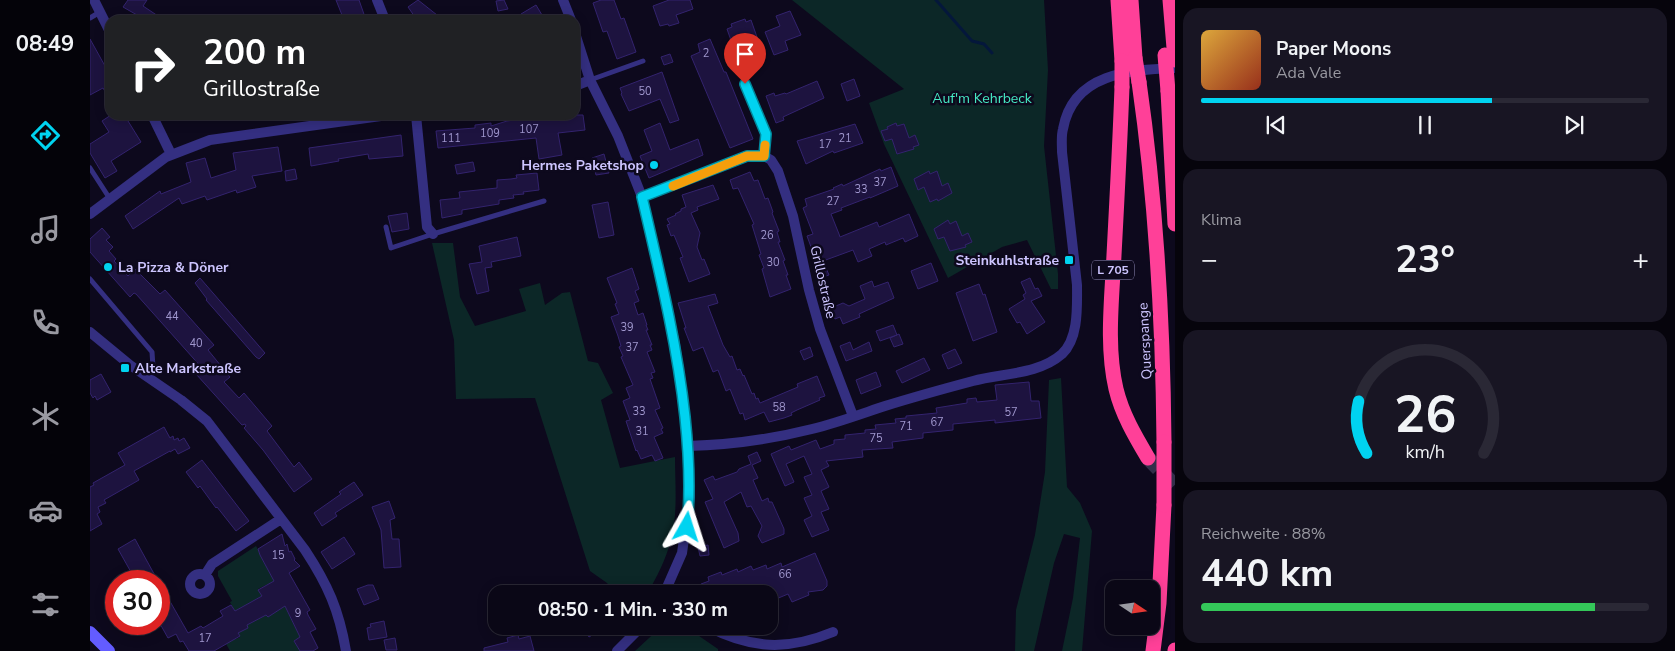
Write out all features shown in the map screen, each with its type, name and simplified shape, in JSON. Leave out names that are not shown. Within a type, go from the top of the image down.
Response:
[{"type":"highway","name":"L 705","points":[[1118,0],[1128,60],[1122,87],[1113,279],[1112,357],[1120,401],[1134,434],[1148,458]]},
{"type":"highway","name":"Querspange","points":[[1131,0],[1128,60],[1139,82],[1146,134],[1163,351],[1164,504],[1160,603],[1154,651]]},
{"type":"highway","points":[[1161,0],[1171,56]]},
{"type":"highway","points":[[1170,0],[1171,56],[1168,91],[1175,224]]},
{"type":"main road","points":[[90,632],[109,651]]},
{"type":"street","points":[[94,0],[105,22]]},
{"type":"street","points":[[377,0],[383,15]]},
{"type":"street","points":[[564,0],[569,15]]},
{"type":"street","points":[[580,49],[590,80],[618,136],[642,197],[675,344],[688,446],[690,497],[682,553],[668,585]]},
{"type":"street","points":[[688,446],[715,445],[792,434],[980,379],[1041,367],[1051,363],[1066,350],[1076,319],[1078,285],[1062,152],[1062,131],[1067,113],[1079,96],[1090,86],[1105,77],[1133,71],[1175,68]]},
{"type":"street","points":[[580,84],[590,80]]},
{"type":"street","points":[[154,120],[171,154]]},
{"type":"street","points":[[90,214],[171,154],[210,140],[352,120]]},
{"type":"street","points":[[416,120],[427,227],[433,234]]},
{"type":"street","points":[[642,197],[747,156],[764,156]]},
{"type":"street","name":"Grillostraße","points":[[764,156],[775,165],[784,187],[798,236],[809,290],[820,329],[853,416]]},
{"type":"street","points":[[90,332],[130,365],[182,400],[207,421],[319,571],[333,599],[342,627],[346,651]]},
{"type":"street","points":[[205,575],[212,564],[281,519]]},
{"type":"street","points":[[728,635],[745,642],[777,648],[805,642],[833,632]]},
{"type":"street","points":[[617,651],[633,635]]},
{"type":"lane","points":[[90,18],[100,12]]},
{"type":"lane","points":[[590,80],[643,61]]},
{"type":"lane","points":[[745,84],[766,134],[764,156]]},
{"type":"lane","points":[[90,168],[110,199]]},
{"type":"lane","points":[[386,227],[391,248],[544,201]]},
{"type":"lane","points":[[90,279],[152,352],[153,367],[148,376]]},
{"type":"green space","name":"Auf'm Kehrbeck","points":[[792,0],[1044,0],[1048,70],[1044,146],[1058,289],[1051,289],[1027,240],[1002,247],[948,278],[884,144],[869,103],[904,89]]},
{"type":"green space","points":[[432,243],[453,243],[460,297],[475,326],[526,311],[519,289],[540,283],[545,305],[562,293],[570,292],[588,361],[598,363],[613,393],[601,400],[620,468],[675,457],[675,520],[669,547],[652,585],[609,585],[590,571],[535,398],[456,399],[454,340]]},
{"type":"green space","points":[[1061,378],[1067,487],[1080,503],[1092,531],[1082,651],[1062,651],[1073,598],[1080,538],[1064,534],[1054,563],[1034,651],[1015,651],[1016,610],[1035,535],[1045,472],[1049,380]]},
{"type":"green space","points":[[256,546],[283,593],[268,584],[258,589],[262,596],[235,612],[230,602],[232,601],[218,576],[218,571]]},
{"type":"green space","points":[[285,606],[300,637],[294,641],[300,651],[230,651],[225,642],[234,636],[236,639],[240,637],[237,632],[248,628],[247,624]]},
{"type":"green space","points":[[652,635],[698,635],[718,649],[718,651],[635,651]]},
{"type":"building","points":[[128,0],[147,0],[143,6],[156,15],[137,15],[123,7]]},
{"type":"building","points":[[336,0],[359,0],[364,15],[342,15]]},
{"type":"building","points":[[418,0],[437,15],[414,15],[408,7]]},
{"type":"building","points":[[504,0],[508,9],[498,11],[496,1]]},
{"type":"building","points":[[601,0],[614,0],[621,19],[624,18],[636,52],[617,59],[607,31],[603,32],[593,3]]},
{"type":"building","points":[[669,0],[690,0],[693,9],[676,15],[679,23],[660,26],[653,6]]},
{"type":"building","points":[[536,5],[542,15],[522,15]]},
{"type":"building","points":[[790,11],[801,35],[785,41],[788,50],[774,55],[765,32],[780,26],[776,16]]},
{"type":"building","points":[[745,19],[746,22],[751,20],[758,40],[734,49],[727,29],[732,27],[731,24]]},
{"type":"building","points":[[90,39],[105,66],[105,91],[103,88],[90,95]]},
{"type":"building","points":[[710,39],[724,72],[726,72],[753,139],[730,148],[691,56],[700,52],[698,44]]},
{"type":"building","points":[[670,54],[673,62],[664,65],[661,57]]},
{"type":"building","points":[[662,72],[679,120],[670,123],[660,99],[629,111],[620,88]]},
{"type":"building","points":[[854,79],[860,96],[847,101],[841,84]]},
{"type":"building","points":[[817,81],[824,98],[783,117],[784,120],[776,123],[766,96],[774,93],[775,96],[786,94]]},
{"type":"building","points":[[580,115],[583,115],[585,130],[558,133],[562,155],[539,159],[536,138],[438,148],[436,131],[475,128],[475,125],[491,123],[491,126],[507,121],[580,120]]},
{"type":"building","points":[[105,119],[130,120],[128,121],[141,142],[111,161],[117,171],[105,178],[90,153],[90,144],[109,132],[102,121]]},
{"type":"building","points":[[660,123],[670,150],[698,139],[703,155],[649,178],[640,156],[652,151],[644,130]]},
{"type":"building","points":[[896,123],[897,126],[904,124],[909,138],[915,135],[919,145],[913,147],[914,149],[897,154],[892,139],[885,141],[881,131],[888,129],[887,127]]},
{"type":"building","points":[[855,124],[863,143],[834,153],[833,151],[806,164],[797,141]]},
{"type":"building","points":[[401,135],[403,156],[369,159],[368,154],[311,166],[309,148]]},
{"type":"building","points":[[278,147],[282,171],[252,176],[256,187],[237,193],[236,190],[207,200],[205,196],[182,204],[179,198],[133,229],[125,216],[160,191],[161,194],[191,182],[186,163],[205,158],[211,178],[236,170],[233,153]]},
{"type":"building","points":[[604,154],[609,173],[596,175],[592,158]]},
{"type":"building","points":[[473,162],[475,171],[457,174],[455,165]]},
{"type":"building","points":[[891,167],[898,186],[841,208],[842,210],[831,214],[840,237],[877,222],[879,227],[909,214],[918,236],[905,242],[903,238],[886,245],[885,242],[869,249],[872,256],[858,262],[853,250],[823,261],[829,275],[820,278],[811,256],[814,255],[807,236],[813,234],[803,208],[807,206],[805,199],[834,189],[842,184],[843,186],[880,169],[881,171]]},
{"type":"building","points":[[295,169],[297,179],[286,181],[285,171]]},
{"type":"building","points":[[929,171],[930,174],[937,171],[942,186],[948,183],[952,193],[938,201],[937,199],[930,202],[924,187],[918,190],[914,179]]},
{"type":"building","points":[[750,172],[754,181],[758,180],[765,199],[768,198],[773,212],[779,231],[777,232],[780,242],[778,242],[785,260],[783,261],[791,289],[770,297],[762,269],[764,268],[759,255],[761,254],[752,225],[754,224],[738,188],[733,189],[730,180]]},
{"type":"building","points":[[537,173],[539,190],[523,192],[524,194],[513,195],[514,198],[499,200],[499,204],[462,210],[462,214],[442,218],[440,200],[460,198],[459,192],[497,188],[497,180],[517,178],[516,175]]},
{"type":"building","points":[[713,185],[719,199],[697,207],[698,210],[691,213],[700,233],[697,247],[710,274],[689,282],[680,258],[683,257],[674,235],[671,236],[667,225],[670,224],[667,219],[686,207],[682,195]]},
{"type":"building","points":[[608,202],[614,235],[599,238],[592,205]]},
{"type":"building","points":[[407,213],[409,229],[392,232],[388,216]]},
{"type":"building","points":[[948,220],[950,224],[956,221],[962,236],[968,233],[972,242],[965,245],[966,247],[950,251],[944,237],[938,239],[934,229]]},
{"type":"building","points":[[102,228],[110,237],[106,240],[113,247],[109,251],[116,259],[114,261],[128,276],[135,269],[160,294],[165,290],[214,345],[208,350],[230,377],[224,382],[239,398],[244,393],[272,426],[267,431],[294,467],[299,462],[312,479],[294,492],[244,428],[245,424],[242,425],[196,374],[202,368],[136,294],[134,293],[130,297],[90,252],[90,239]]},
{"type":"building","points":[[517,237],[521,256],[491,262],[492,267],[485,268],[489,291],[477,294],[469,264],[482,262],[479,246]]},
{"type":"building","points":[[931,263],[938,281],[918,289],[911,271]]},
{"type":"building","points":[[632,268],[639,289],[635,291],[639,301],[634,303],[638,315],[643,313],[648,330],[646,330],[652,345],[650,345],[652,350],[647,352],[655,372],[651,373],[653,378],[650,379],[660,408],[655,410],[663,428],[661,429],[663,433],[654,437],[663,458],[655,461],[652,455],[641,459],[636,451],[626,421],[630,420],[623,401],[630,398],[626,388],[633,385],[621,357],[623,356],[619,347],[621,346],[611,317],[619,314],[615,304],[617,303],[607,278]]},
{"type":"building","points":[[200,278],[265,353],[259,359],[206,300],[195,283]]},
{"type":"building","points":[[1030,278],[1035,289],[1038,288],[1042,296],[1031,301],[1045,322],[1027,334],[1020,322],[1017,323],[1009,309],[1025,299],[1023,295],[1026,293],[1021,282]]},
{"type":"building","points":[[872,281],[874,287],[888,282],[894,298],[859,314],[860,317],[843,324],[840,317],[835,319],[831,308],[843,303],[849,306],[865,299],[860,286]]},
{"type":"building","points":[[979,284],[983,295],[985,294],[997,332],[973,341],[956,293]]},
{"type":"building","points":[[715,294],[718,303],[708,306],[723,345],[730,357],[732,356],[737,370],[740,369],[744,375],[752,394],[754,393],[760,403],[798,387],[797,384],[817,376],[825,396],[784,418],[769,422],[764,412],[745,420],[743,413],[740,414],[730,389],[726,391],[718,370],[713,372],[703,347],[693,351],[684,328],[686,328],[678,303]]},
{"type":"building","points":[[893,325],[897,335],[880,341],[876,331]]},
{"type":"building","points":[[899,334],[903,344],[894,347],[890,338]]},
{"type":"building","points":[[850,342],[853,350],[869,342],[872,351],[846,361],[840,346]]},
{"type":"building","points":[[810,347],[813,356],[804,360],[800,351]]},
{"type":"building","points":[[955,349],[962,363],[948,369],[942,355]]},
{"type":"building","points":[[924,358],[930,370],[902,383],[896,371]]},
{"type":"building","points":[[876,372],[881,386],[861,394],[856,380]]},
{"type":"building","points":[[101,374],[111,392],[97,400],[90,393],[90,380]]},
{"type":"building","points":[[1029,382],[1031,401],[1039,401],[1041,418],[995,423],[995,420],[953,424],[953,430],[923,433],[923,438],[892,442],[893,448],[862,450],[863,457],[826,461],[829,466],[821,470],[829,487],[821,491],[829,509],[821,512],[829,530],[812,537],[804,520],[812,516],[804,498],[812,495],[804,477],[812,474],[804,456],[786,464],[794,482],[785,486],[771,454],[789,446],[791,450],[816,440],[820,449],[834,444],[834,440],[845,439],[845,435],[865,433],[865,430],[876,429],[875,425],[896,423],[895,419],[906,418],[906,416],[937,413],[936,408],[967,403],[967,399],[976,398],[977,402],[997,400],[995,385]]},
{"type":"building","points":[[164,427],[170,438],[173,436],[174,440],[178,438],[179,441],[184,438],[190,448],[178,454],[175,449],[170,451],[134,471],[139,480],[104,500],[106,503],[98,507],[100,512],[97,514],[102,524],[90,531],[90,487],[94,485],[93,483],[125,465],[118,453]]},
{"type":"building","points":[[757,452],[761,461],[752,465],[758,478],[753,480],[762,501],[768,498],[769,502],[772,502],[784,529],[784,534],[762,543],[758,536],[762,526],[751,506],[747,507],[741,492],[724,502],[738,533],[739,541],[724,548],[705,502],[713,499],[704,480],[713,476],[715,480],[737,472],[739,469],[751,464],[748,456]]},
{"type":"building","points":[[202,460],[249,521],[236,531],[200,486],[198,488],[186,472]]},
{"type":"building","points":[[354,482],[363,495],[335,513],[337,516],[322,526],[314,513],[341,494],[339,492]]},
{"type":"building","points":[[389,501],[395,518],[390,520],[392,539],[399,539],[401,567],[384,568],[381,530],[372,507]]},
{"type":"building","points":[[282,534],[285,546],[287,544],[289,552],[291,551],[294,560],[300,566],[289,573],[310,610],[307,612],[316,629],[310,632],[318,648],[313,651],[300,651],[294,641],[300,637],[285,606],[268,617],[266,615],[247,625],[248,628],[238,633],[240,636],[214,651],[189,651],[183,641],[180,642],[176,634],[168,638],[166,635],[170,635],[170,601],[188,633],[201,626],[203,628],[223,616],[220,611],[231,605],[235,611],[262,596],[258,590],[274,581],[258,549]]},
{"type":"building","points":[[344,537],[355,554],[332,569],[321,552]]},
{"type":"building","points":[[135,539],[152,570],[130,570],[118,549]]},
{"type":"building","points":[[708,545],[709,555],[700,556],[698,547]]},
{"type":"building","points":[[815,553],[827,581],[827,586],[823,590],[808,592],[809,595],[792,602],[788,594],[778,598],[778,585],[701,584],[709,581],[708,577],[721,572],[722,575],[737,569],[738,572],[751,566],[753,570],[766,565],[767,569],[781,563],[782,567]]},
{"type":"building","points":[[373,585],[379,599],[364,605],[357,589]]},
{"type":"building","points":[[384,621],[387,637],[369,640],[367,628],[371,627],[370,624]]},
{"type":"building","points":[[518,635],[519,639],[530,636],[534,651],[484,651],[484,648],[508,642],[507,638]]},
{"type":"building","points":[[395,638],[397,650],[386,650],[384,640]]},
{"type":"waterway","points":[[936,0],[972,41],[984,44],[992,53]]},
{"type":"tunnel","points":[[1148,458],[1175,486]]},
{"type":"slow traffic","points":[[673,186],[747,156],[764,156],[765,145]]},
{"type":"place","name":"Hermes Paketshop","points":[[654,165]]},
{"type":"place","name":"Steinkuhlstraße","points":[[1069,260]]},
{"type":"place","name":"La Pizza & Döner","points":[[108,267]]},
{"type":"place","name":"Alte Markstraße","points":[[125,368]]},
{"type":"route","points":[[687,527],[690,497],[688,446],[680,378],[675,344],[642,197],[747,156],[764,156],[766,134],[745,84]]}]
